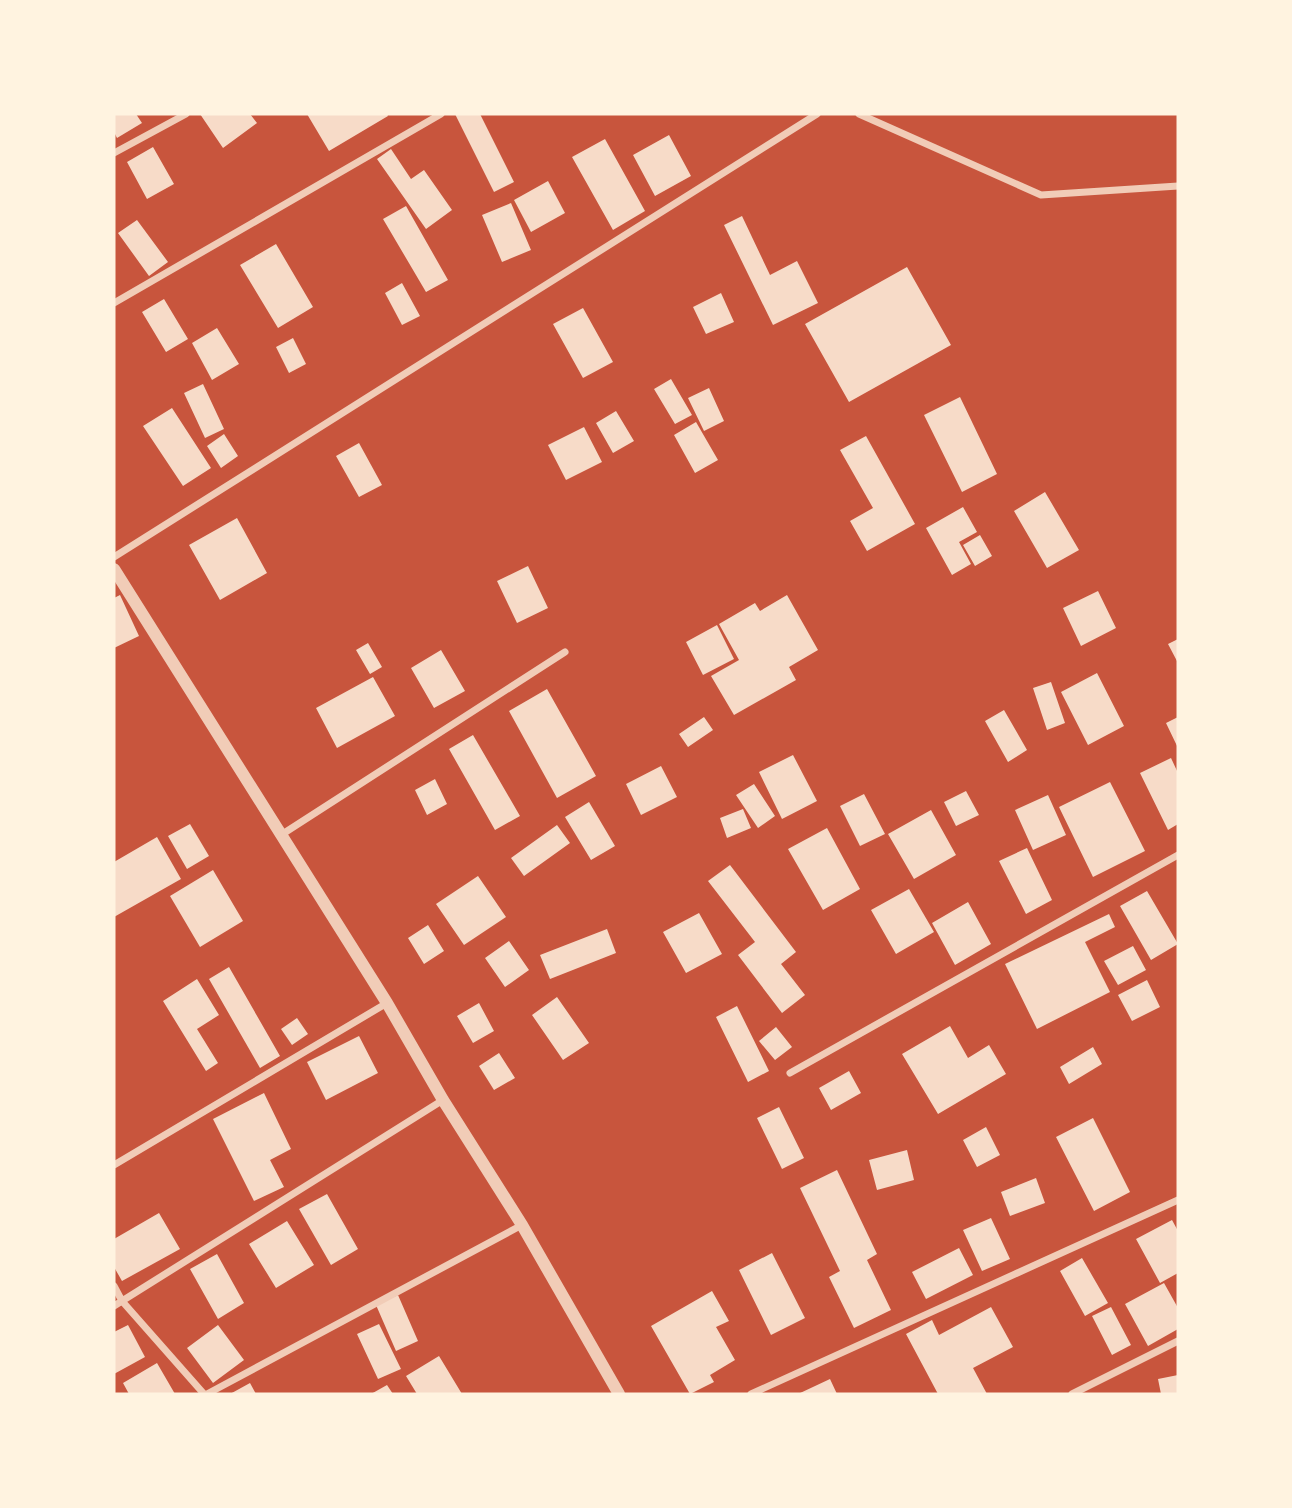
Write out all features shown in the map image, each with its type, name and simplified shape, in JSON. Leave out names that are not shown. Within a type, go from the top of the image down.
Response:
[{"type":"street","points":[[114,153],[186,114]]},
{"type":"street","points":[[114,303],[441,114]]},
{"type":"street","points":[[114,557],[817,114]]},
{"type":"street","points":[[859,114],[1041,195],[1178,186]]},
{"type":"street","points":[[114,569],[387,1003],[443,1100],[522,1225],[619,1394]]},
{"type":"street","points":[[281,835],[565,652]]},
{"type":"street","points":[[790,1073],[1178,855]]},
{"type":"street","points":[[114,1165],[387,1003]]},
{"type":"street","points":[[114,1307],[443,1100]]},
{"type":"street","points":[[751,1394],[1178,1200]]},
{"type":"street","points":[[114,1286],[122,1301],[205,1394],[522,1225]]},
{"type":"street","points":[[1072,1394],[1178,1341]]},
{"type":"building","points":[[114,114],[136,114],[142,123],[117,138],[114,132]]},
{"type":"building","points":[[200,114],[250,114],[257,123],[223,148]]},
{"type":"building","points":[[307,114],[387,114],[388,116],[329,151]]},
{"type":"building","points":[[455,114],[480,114],[514,182],[494,192]]},
{"type":"building","points":[[669,135],[691,176],[655,196],[633,155]]},
{"type":"building","points":[[605,139],[645,211],[613,230],[572,157]]},
{"type":"building","points":[[153,147],[174,184],[147,199],[127,162]]},
{"type":"building","points":[[391,149],[411,179],[424,170],[452,210],[426,229],[377,159]]},
{"type":"building","points":[[548,181],[565,213],[531,232],[514,200]]},
{"type":"building","points":[[511,203],[531,250],[502,262],[482,215]]},
{"type":"building","points":[[406,206],[448,280],[426,292],[383,219]]},
{"type":"building","points":[[742,216],[770,275],[797,261],[818,303],[773,325],[724,225]]},
{"type":"building","points":[[137,220],[168,262],[149,276],[118,233]]},
{"type":"building","points":[[276,244],[313,307],[278,328],[240,265]]},
{"type":"building","points":[[907,267],[951,345],[849,402],[805,324]]},
{"type":"building","points":[[402,283],[420,316],[402,325],[385,293]]},
{"type":"building","points":[[721,293],[734,322],[706,334],[693,307]]},
{"type":"building","points":[[164,299],[188,339],[166,352],[142,312]]},
{"type":"building","points":[[583,308],[613,362],[583,378],[553,324]]},
{"type":"building","points":[[217,328],[239,364],[212,380],[192,343]]},
{"type":"building","points":[[293,338],[306,364],[289,373],[276,347]]},
{"type":"building","points":[[671,379],[692,415],[675,424],[654,389]]},
{"type":"building","points":[[203,384],[224,429],[205,438],[184,393]]},
{"type":"building","points":[[709,388],[724,421],[704,431],[688,398]]},
{"type":"building","points":[[960,397],[997,474],[962,492],[924,415]]},
{"type":"building","points":[[172,408],[211,468],[183,486],[143,426]]},
{"type":"building","points":[[616,411],[634,441],[613,453],[596,423]]},
{"type":"building","points":[[696,422],[718,460],[695,473],[674,435]]},
{"type":"building","points":[[584,427],[602,462],[566,480],[548,445]]},
{"type":"building","points":[[224,434],[238,456],[221,468],[207,446]]},
{"type":"building","points":[[866,436],[915,524],[867,551],[850,521],[873,508],[840,450]]},
{"type":"building","points":[[359,443],[382,485],[359,497],[336,456]]},
{"type":"building","points":[[1045,492],[1079,550],[1047,568],[1014,511]]},
{"type":"building","points":[[963,507],[977,532],[959,542],[971,564],[952,575],[926,528]]},
{"type":"building","points":[[237,518],[267,573],[220,600],[189,545]]},
{"type":"building","points":[[980,535],[992,556],[975,566],[963,545]]},
{"type":"building","points":[[528,566],[548,608],[517,623],[497,581]]},
{"type":"building","points":[[1098,591],[1116,628],[1081,646],[1063,608]]},
{"type":"building","points":[[120,595],[139,636],[114,648],[114,598]]},
{"type":"building","points":[[787,595],[818,650],[789,667],[796,680],[734,715],[711,676],[739,660],[719,624],[755,603],[760,611]]},
{"type":"building","points":[[717,625],[734,659],[703,675],[686,642]]},
{"type":"building","points":[[1178,639],[1178,663],[1168,644]]},
{"type":"building","points":[[368,643],[382,667],[370,674],[356,650]]},
{"type":"building","points":[[441,650],[465,691],[434,708],[411,668]]},
{"type":"building","points":[[1097,673],[1124,726],[1088,745],[1061,692]]},
{"type":"building","points":[[373,677],[395,716],[337,748],[316,708]]},
{"type":"building","points":[[1051,682],[1065,723],[1047,730],[1033,688]]},
{"type":"building","points":[[547,689],[596,776],[557,798],[509,711]]},
{"type":"building","points":[[1004,710],[1027,750],[1008,762],[985,721]]},
{"type":"building","points":[[704,717],[713,730],[688,747],[679,734]]},
{"type":"building","points":[[1178,717],[1178,748],[1166,723]]},
{"type":"building","points":[[473,735],[520,816],[495,830],[449,749]]},
{"type":"building","points":[[793,755],[817,801],[782,819],[759,772]]},
{"type":"building","points":[[1171,758],[1178,773],[1178,824],[1168,830],[1140,773]]},
{"type":"building","points":[[661,766],[677,797],[641,815],[626,784]]},
{"type":"building","points":[[435,779],[447,804],[427,815],[415,790]]},
{"type":"building","points":[[1110,782],[1145,851],[1093,877],[1059,807]]},
{"type":"building","points":[[754,784],[775,816],[758,828],[736,795]]},
{"type":"building","points":[[966,791],[979,815],[956,826],[944,802]]},
{"type":"building","points":[[864,794],[885,834],[860,846],[840,806]]},
{"type":"building","points":[[1048,795],[1066,835],[1033,850],[1015,810]]},
{"type":"building","points":[[589,802],[615,846],[591,860],[565,817]]},
{"type":"building","points":[[743,809],[751,828],[727,838],[720,818]]},
{"type":"building","points":[[931,810],[956,855],[914,879],[888,834]]},
{"type":"building","points":[[190,824],[209,856],[187,869],[168,836]]},
{"type":"building","points":[[557,825],[570,843],[524,876],[511,858]]},
{"type":"building","points":[[827,828],[860,889],[823,910],[788,849]]},
{"type":"building","points":[[157,837],[181,879],[114,917],[114,862]]},
{"type":"building","points":[[1027,848],[1052,900],[1026,914],[999,861]]},
{"type":"building","points":[[730,865],[796,952],[781,964],[805,995],[782,1013],[738,955],[755,942],[708,881]]},
{"type":"building","points":[[213,870],[243,921],[200,947],[170,896]]},
{"type":"building","points":[[478,876],[506,917],[464,945],[436,904]]},
{"type":"building","points":[[909,889],[934,932],[896,954],[871,910]]},
{"type":"building","points":[[1147,891],[1178,944],[1151,960],[1120,906]]},
{"type":"building","points":[[968,902],[991,944],[955,965],[932,923]]},
{"type":"building","points":[[699,913],[722,954],[686,973],[663,932]]},
{"type":"building","points":[[1109,914],[1115,927],[1085,942],[1110,992],[1037,1029],[1005,964]]},
{"type":"building","points":[[428,925],[444,951],[424,964],[408,938]]},
{"type":"building","points":[[607,929],[616,953],[550,979],[540,955]]},
{"type":"building","points":[[509,941],[529,970],[505,987],[485,958]]},
{"type":"building","points":[[1133,946],[1146,970],[1118,985],[1104,961]]},
{"type":"building","points":[[229,967],[280,1056],[260,1068],[209,979]]},
{"type":"building","points":[[197,979],[219,1015],[197,1029],[218,1063],[206,1071],[163,1001]]},
{"type":"building","points":[[1147,980],[1160,1007],[1132,1021],[1118,995]]},
{"type":"building","points":[[557,997],[589,1043],[563,1060],[532,1015]]},
{"type":"building","points":[[479,1003],[494,1031],[473,1043],[457,1016]]},
{"type":"building","points":[[737,1006],[769,1071],[748,1082],[716,1017]]},
{"type":"building","points":[[297,1018],[308,1034],[292,1045],[281,1029]]},
{"type":"building","points":[[950,1026],[968,1058],[989,1045],[1006,1074],[938,1114],[902,1054]]},
{"type":"building","points":[[776,1027],[792,1047],[775,1060],[759,1041]]},
{"type":"building","points":[[359,1036],[378,1073],[326,1100],[307,1062]]},
{"type":"building","points":[[1093,1047],[1102,1064],[1069,1084],[1060,1067]]},
{"type":"building","points":[[499,1053],[515,1078],[494,1090],[479,1066]]},
{"type":"building","points":[[849,1071],[861,1093],[831,1110],[819,1088]]},
{"type":"building","points":[[264,1093],[291,1149],[270,1160],[284,1187],[254,1201],[213,1119]]},
{"type":"building","points":[[779,1107],[804,1158],[782,1169],[757,1118]]},
{"type":"building","points":[[1093,1118],[1130,1192],[1094,1211],[1056,1137]]},
{"type":"building","points":[[986,1127],[1000,1155],[977,1167],[963,1140]]},
{"type":"building","points":[[907,1150],[914,1180],[877,1190],[869,1160]]},
{"type":"building","points":[[837,1170],[877,1254],[867,1260],[891,1310],[854,1328],[829,1277],[840,1271],[800,1188]]},
{"type":"building","points":[[1036,1178],[1045,1203],[1010,1216],[1001,1192]]},
{"type":"building","points":[[327,1194],[358,1249],[331,1265],[299,1209]]},
{"type":"building","points":[[159,1213],[180,1249],[122,1281],[114,1267],[114,1239]]},
{"type":"building","points":[[991,1218],[1010,1259],[982,1271],[963,1230]]},
{"type":"building","points":[[1172,1220],[1178,1231],[1178,1273],[1160,1283],[1136,1239]]},
{"type":"building","points":[[287,1221],[314,1265],[276,1288],[249,1244]]},
{"type":"building","points":[[959,1248],[973,1275],[926,1299],[912,1272]]},
{"type":"building","points":[[772,1253],[805,1318],[771,1335],[739,1270]]},
{"type":"building","points":[[217,1254],[244,1303],[218,1319],[190,1269]]},
{"type":"building","points":[[1082,1258],[1108,1303],[1085,1316],[1060,1271]]},
{"type":"building","points":[[1164,1283],[1178,1308],[1178,1329],[1148,1346],[1125,1304]]},
{"type":"building","points":[[712,1291],[729,1321],[716,1327],[735,1360],[710,1375],[714,1382],[690,1394],[651,1326]]},
{"type":"building","points":[[398,1295],[418,1341],[396,1351],[376,1305]]},
{"type":"building","points":[[991,1307],[1013,1347],[973,1368],[987,1394],[938,1394],[906,1334],[932,1320],[939,1335]]},
{"type":"building","points":[[1111,1307],[1131,1345],[1112,1355],[1092,1316]]},
{"type":"building","points":[[379,1324],[401,1369],[378,1379],[357,1334]]},
{"type":"building","points":[[128,1325],[145,1357],[114,1374],[114,1332]]},
{"type":"building","points":[[218,1325],[244,1360],[213,1383],[187,1348]]},
{"type":"building","points":[[439,1356],[462,1394],[417,1394],[406,1376]]},
{"type":"building","points":[[157,1363],[175,1394],[129,1394],[123,1383]]},
{"type":"building","points":[[1178,1375],[1178,1394],[1161,1394],[1158,1379]]},
{"type":"building","points":[[830,1379],[837,1394],[798,1394]]},
{"type":"building","points":[[250,1383],[256,1394],[230,1394]]},
{"type":"building","points":[[387,1385],[393,1394],[371,1394]]}]
